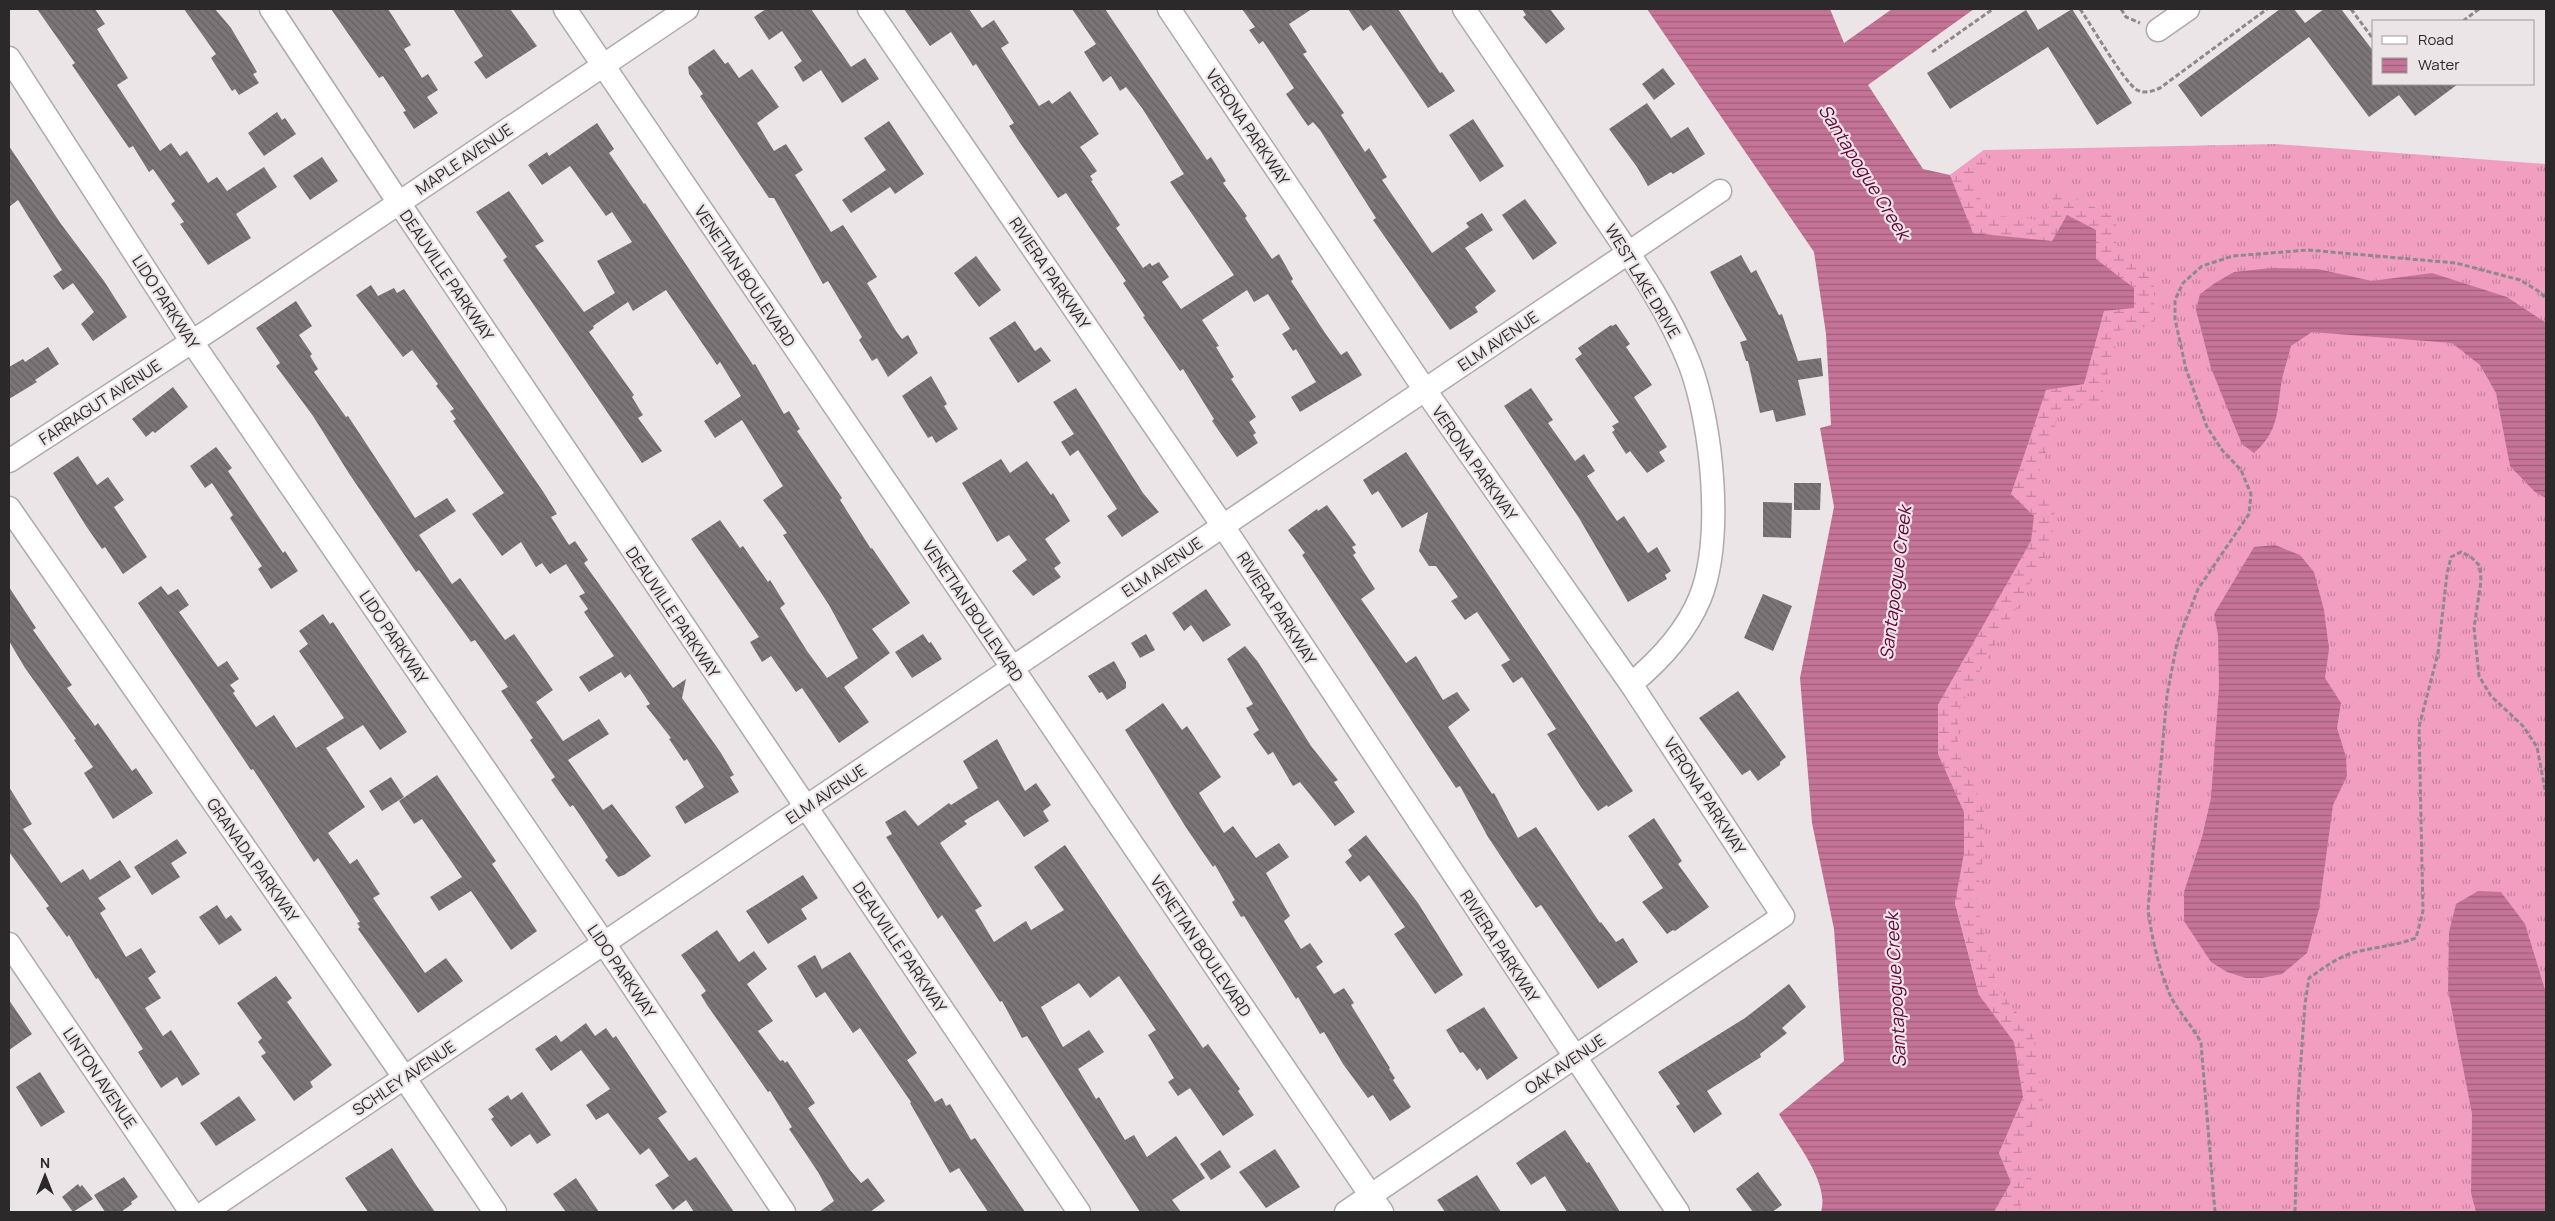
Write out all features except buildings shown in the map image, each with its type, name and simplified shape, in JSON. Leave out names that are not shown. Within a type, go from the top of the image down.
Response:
[{"type":"street","name":"DEAUVILLE PARKWAY","points":[[271,9],[805,808],[1079,1212]]},
{"type":"street","name":"VENETIAN BOULEVARD","points":[[565,9],[1376,1204]]},
{"type":"street","name":"MAPLE AVENUE","points":[[192,342],[688,9]]},
{"type":"street","name":"RIVIERA PARKWAY","points":[[869,9],[1223,526],[1574,1058],[1678,1212]]},
{"type":"street","name":"VERONA PARKWAY","points":[[1168,9],[1425,390],[1631,684],[1783,916]]},
{"type":"street","name":"WEST LAKE DRIVE","points":[[1464,9],[1661,304],[1690,366],[1700,400],[1707,439],[1712,498],[1710,563],[1701,596],[1689,620],[1655,664],[1631,684]]},
{"type":"street","points":[[2158,30],[2188,9]]},
{"type":"street","name":"LIDO PARKWAY","points":[[9,58],[192,342],[604,944],[784,1212]]},
{"type":"street","name":"ELM AVENUE","points":[[604,944],[1720,191]]},
{"type":"street","name":"FARRAGUT AVENUE","points":[[9,461],[192,342]]},
{"type":"street","name":"GRANADA PARKWAY","points":[[9,508],[404,1078],[494,1212]]},
{"type":"street","name":"OAK AVENUE","points":[[1346,1212],[1376,1204],[1574,1058],[1783,916]]},
{"type":"street","name":"LINTON AVENUE","points":[[9,944],[191,1212]]},
{"type":"street","name":"SCHLEY AVENUE","points":[[205,1212],[604,944]]},
{"type":"path","points":[[1932,52],[1994,9]]},
{"type":"path","points":[[2080,9],[2124,75],[2137,90],[2145,92],[2160,88],[2267,9]]},
{"type":"path","points":[[2351,9],[2372,37]]},
{"type":"path","points":[[2464,20],[2479,9]]},
{"type":"path","points":[[2215,1212],[2201,1043],[2194,1028],[2172,998],[2152,940],[2148,910],[2167,694],[2177,643],[2198,589],[2249,514],[2251,494],[2241,470],[2222,450],[2207,426],[2186,369],[2175,319],[2175,300],[2184,283],[2202,266],[2232,256],[2308,250],[2456,263],[2520,280],[2540,292],[2546,299]]},
{"type":"path","points":[[2294,1212],[2298,1101],[2305,1004],[2309,978],[2332,961],[2358,951],[2393,946],[2416,938],[2423,911],[2419,727],[2438,653],[2447,574],[2451,557],[2460,552],[2471,557],[2480,566],[2481,581],[2474,628],[2479,676],[2491,696],[2523,726],[2536,747],[2546,796]]},
{"type":"green space","points":[[2276,144],[2546,164],[2546,1212],[1994,1212],[2011,1182],[1938,754],[2011,494],[2052,242],[1973,233],[1950,175],[1984,150]]},
{"type":"green space","points":[[1984,150],[1991,169],[1974,182],[1987,215],[2041,220],[2058,189],[2116,218],[2116,249],[2154,278],[2154,326],[2120,330],[2100,402],[2061,408],[2034,488],[2055,509],[2051,547],[1958,710],[1958,750],[1984,808],[1984,854],[1976,902],[1997,987],[2033,1034],[2043,1100],[2021,1153],[2033,1183],[2017,1212],[1994,1212],[2011,1182],[1999,1153],[2023,1097],[2014,1042],[1979,995],[1955,902],[1964,853],[1964,812],[1938,754],[1938,705],[2031,541],[2034,516],[2011,494],[2046,390],[2084,384],[2104,311],[2134,308],[2134,288],[2096,259],[2096,230],[2067,216],[2052,242],[1973,233],[1950,175]]},
{"type":"water","name":"Santapogue Creek","points":[[1647,9],[1830,9],[1844,43],[1892,9],[1974,9],[1868,85],[1923,169],[1950,175],[1973,233],[2052,241],[2067,215],[2096,230],[2096,259],[2134,288],[2134,308],[2104,311],[2084,384],[2046,390],[2011,494],[2034,516],[2031,541],[1938,705],[1938,754],[1964,812],[1964,853],[1955,903],[1979,995],[2014,1042],[2023,1097],[1999,1153],[2011,1182],[1994,1212],[1821,1212],[1822,1200],[1816,1175],[1779,1114],[1844,1061],[1834,929],[1812,823],[1800,678],[1834,507],[1820,428],[1831,425],[1826,334],[1814,252]]},
{"type":"water","points":[[2271,268],[2318,269],[2372,281],[2432,273],[2507,297],[2546,323],[2546,498],[2535,492],[2510,466],[2496,393],[2480,365],[2452,343],[2312,332],[2291,346],[2282,380],[2275,422],[2268,437],[2254,453],[2242,444],[2211,368],[2196,310],[2200,294],[2234,272]]},
{"type":"water","points":[[2275,545],[2300,555],[2314,572],[2324,610],[2329,649],[2325,678],[2341,703],[2337,728],[2346,757],[2347,776],[2333,805],[2319,909],[2307,953],[2282,974],[2262,978],[2246,978],[2227,972],[2211,962],[2184,921],[2184,892],[2202,837],[2211,798],[2219,687],[2218,635],[2214,614],[2254,547]]},
{"type":"water","points":[[2478,891],[2501,892],[2525,924],[2546,993],[2546,1212],[2476,1212],[2471,1193],[2472,1114],[2448,990],[2449,932],[2456,904]]}]
